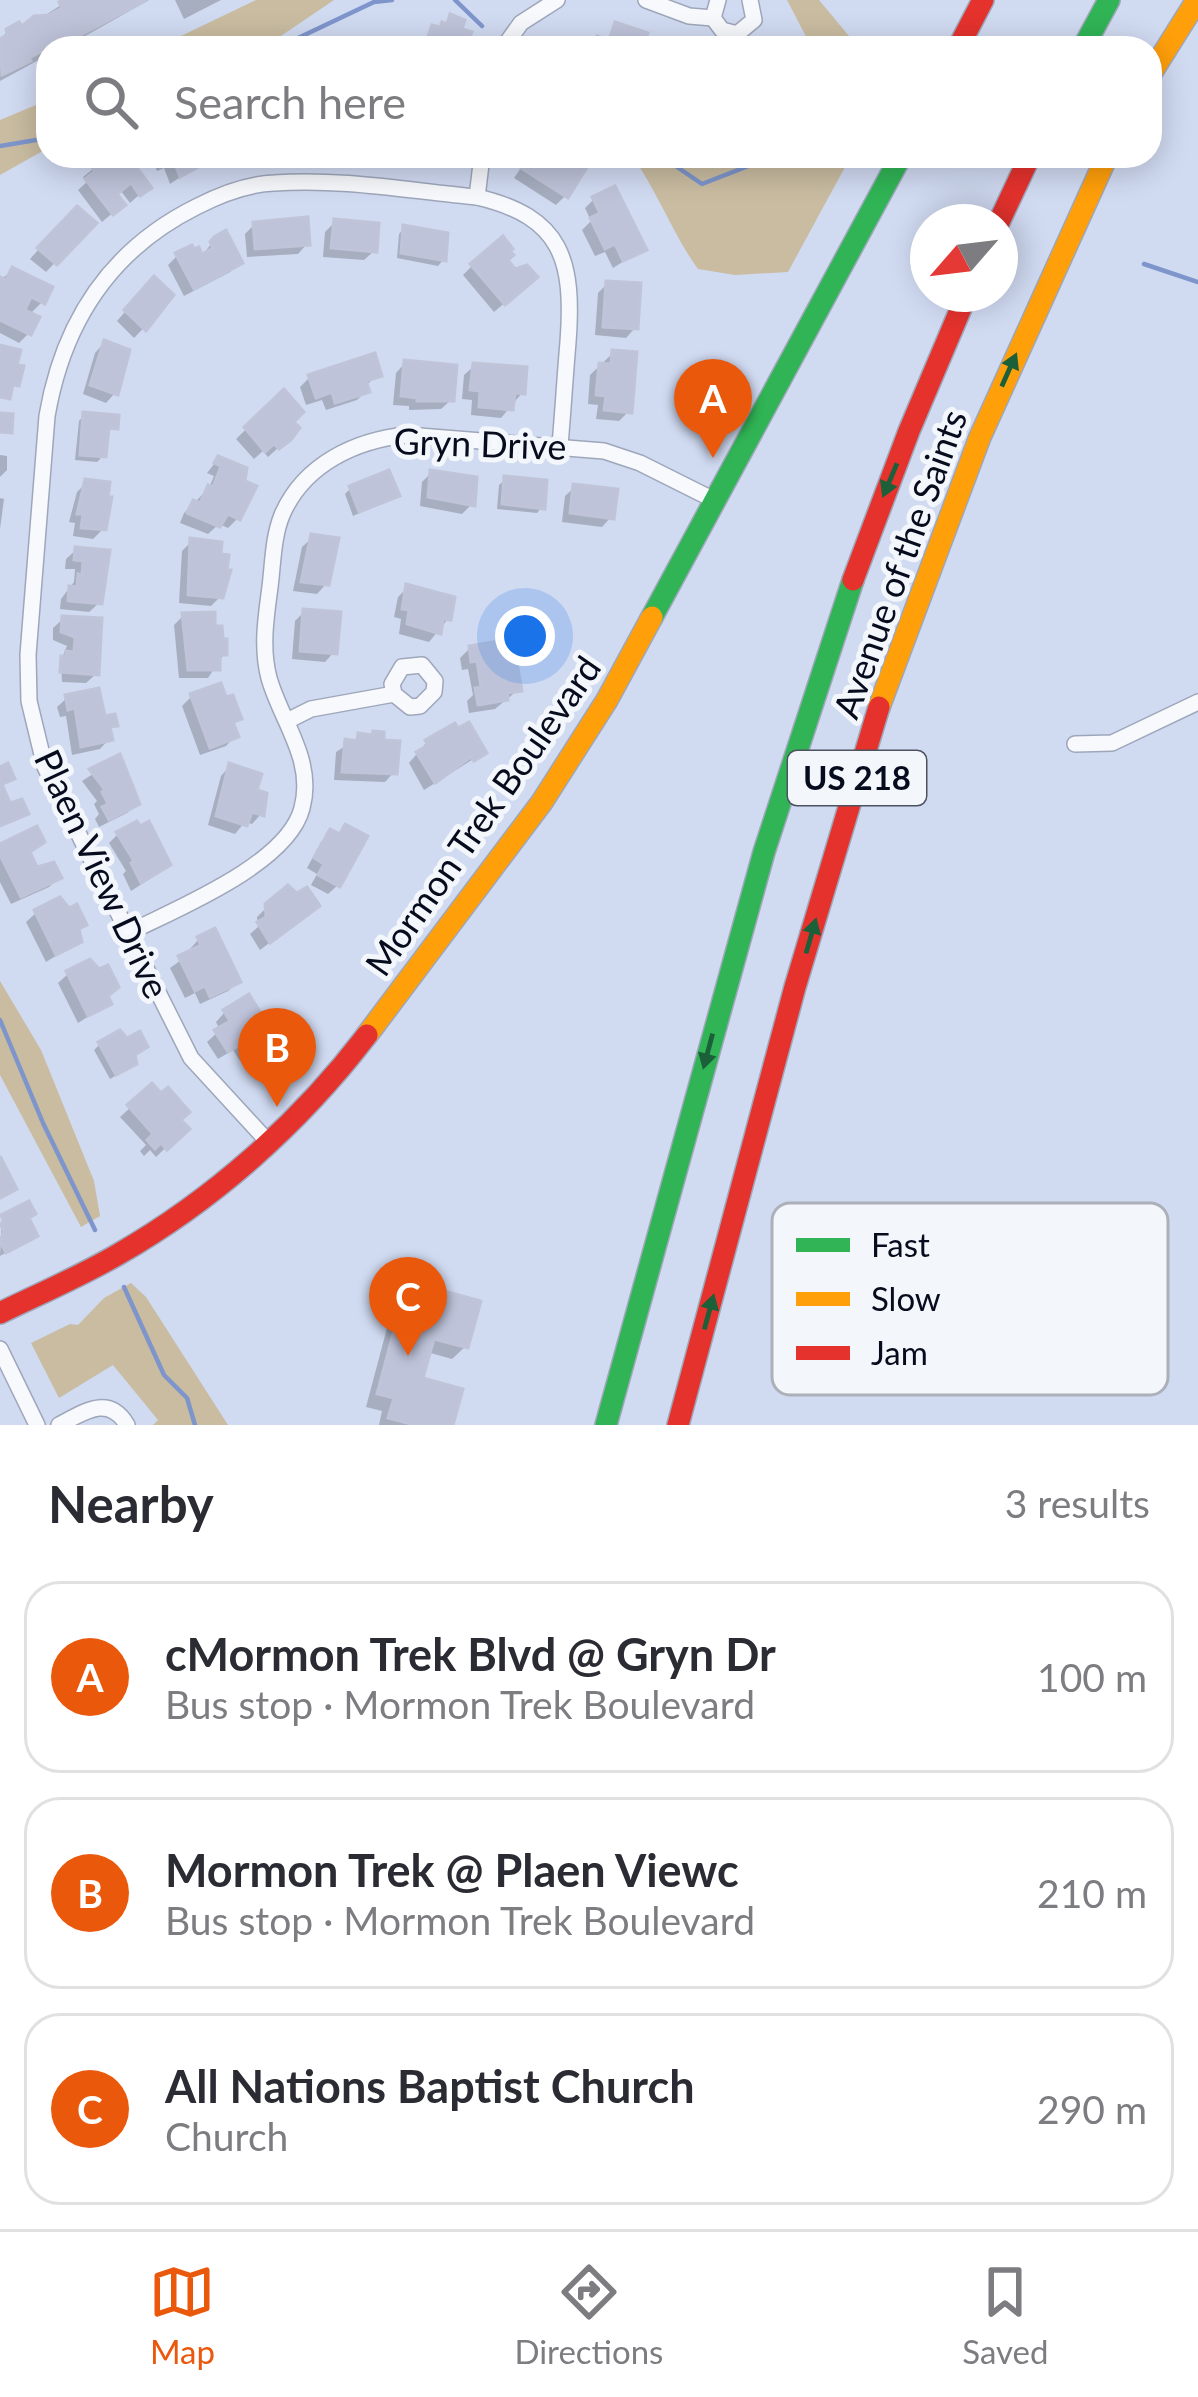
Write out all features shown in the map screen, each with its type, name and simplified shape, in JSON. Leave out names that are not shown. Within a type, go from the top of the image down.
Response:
[{"type":"main road","points":[[964,36],[983,0]]},
{"type":"main road","points":[[1090,36],[1109,0]]},
{"type":"main road","points":[[1162,48],[1186,0]]},
{"type":"main road","points":[[1162,53],[1196,0]]},
{"type":"main road","name":"Mormon Trek Boulevard","points":[[0,1313],[110,1258],[190,1210],[270,1144],[362,1042],[542,802],[642,641],[896,168]]},
{"type":"main road","points":[[1007,204],[1024,168]]},
{"type":"main road","name":"Avenue of the Saints","points":[[678,1425],[874,724],[973,454],[1102,168]]},
{"type":"main road","name":"Avenue of the Saints","points":[[607,1425],[796,742],[886,488],[959,312]]},
{"type":"street","points":[[512,36],[521,23],[557,0]]},
{"type":"street","points":[[646,0],[689,16],[713,18],[729,34],[744,32],[754,20],[750,0]]},
{"type":"street","points":[[713,18],[718,0]]},
{"type":"street","points":[[477,197],[481,168]]},
{"type":"street","name":"Plaen View Drive","points":[[270,1144],[191,1058],[45,766],[29,701],[28,655],[47,416],[68,338],[104,278],[127,253],[149,233],[214,198],[270,183],[307,182],[477,197],[533,217],[562,252],[569,275],[570,314],[560,445]]},
{"type":"street","name":"Gryn Drive","points":[[128,933],[252,867],[291,832],[302,809],[302,760],[268,674],[268,600],[283,513],[315,471],[337,454],[385,437],[407,435],[560,445],[624,456],[716,501]]},
{"type":"street","points":[[286,721],[311,709],[394,694]]},
{"type":"street","points":[[1075,744],[1112,742],[1198,702]]},
{"type":"street","points":[[0,1349],[38,1425]]},
{"type":"street","points":[[59,1425],[106,1406],[116,1410],[127,1425]]},
{"type":"shaded area","points":[[256,0],[334,0],[281,36],[181,36]]},
{"type":"shaded area","points":[[787,0],[819,0],[849,36],[806,36]]},
{"type":"shaded area","points":[[36,105],[36,155],[0,175],[0,120]]},
{"type":"shaded area","points":[[640,168],[844,168],[788,272],[735,275],[698,269]]},
{"type":"shaded area","points":[[0,981],[41,1050],[94,1181],[100,1216],[81,1227],[0,1075]]},
{"type":"shaded area","points":[[131,1283],[146,1297],[228,1425],[153,1425],[158,1420],[113,1365],[59,1398],[31,1343],[70,1324],[78,1325],[104,1298]]},
{"type":"building","points":[[147,0],[79,36],[36,36],[36,54],[31,61],[2,75],[0,39],[7,35],[6,29],[19,22],[22,26],[34,16],[49,15],[62,8],[59,2]]},
{"type":"building","points":[[450,14],[465,20],[462,29],[472,32],[470,36],[428,36],[432,25],[447,24]]},
{"type":"building","points":[[615,22],[648,33],[647,36],[610,36]]},
{"type":"building","points":[[93,168],[137,168],[152,188],[140,196],[131,183],[117,194],[126,205],[113,215],[85,179],[95,171]]},
{"type":"building","points":[[521,168],[587,168],[568,198]]},
{"type":"building","points":[[615,186],[647,250],[623,261],[615,244],[605,249],[590,218],[600,213],[592,197]]},
{"type":"building","points":[[77,206],[97,223],[57,265],[37,248]]},
{"type":"building","points":[[308,217],[310,245],[255,249],[253,222]]},
{"type":"building","points":[[334,219],[379,223],[377,252],[331,248]]},
{"type":"building","points":[[403,225],[448,233],[446,261],[401,253]]},
{"type":"building","points":[[226,230],[243,263],[194,289],[175,253],[192,245],[202,254]]},
{"type":"building","points":[[503,236],[513,249],[508,260],[515,269],[527,265],[538,277],[505,305],[470,264]]},
{"type":"building","points":[[12,267],[53,287],[45,304],[31,297],[25,310],[40,317],[31,335],[0,320],[0,277],[6,280]]},
{"type":"building","points":[[154,276],[174,295],[146,331],[124,310]]},
{"type":"building","points":[[606,281],[641,283],[638,329],[603,327]]},
{"type":"building","points":[[104,340],[130,350],[118,395],[90,385]]},
{"type":"building","points":[[0,345],[21,350],[17,365],[24,366],[10,399],[0,397]]},
{"type":"building","points":[[612,350],[637,352],[632,413],[604,410],[606,396],[596,395],[599,363],[611,364]]},
{"type":"building","points":[[375,353],[382,376],[366,381],[370,392],[335,403],[332,392],[316,398],[308,375]]},
{"type":"building","points":[[404,360],[457,365],[454,401],[401,396]]},
{"type":"building","points":[[473,363],[527,367],[525,394],[515,393],[513,410],[479,407],[480,391],[470,390]]},
{"type":"building","points":[[284,389],[304,412],[294,422],[300,428],[279,449],[274,444],[265,452],[244,427]]},
{"type":"building","points":[[83,412],[119,415],[118,429],[109,428],[106,457],[80,455]]},
{"type":"building","points":[[0,413],[13,414],[12,433],[0,432]]},
{"type":"building","points":[[218,456],[247,468],[245,481],[257,486],[240,520],[228,514],[220,527],[187,513],[193,500],[200,503],[208,485],[213,487],[221,466],[214,463]]},
{"type":"building","points":[[389,470],[400,496],[359,512],[349,486]]},
{"type":"building","points":[[430,470],[477,477],[475,506],[428,497]]},
{"type":"building","points":[[504,476],[547,480],[545,509],[502,504]]},
{"type":"building","points":[[85,479],[110,482],[106,530],[81,528],[83,514],[77,514]]},
{"type":"building","points":[[573,484],[618,489],[614,519],[570,513]]},
{"type":"building","points":[[311,534],[339,538],[329,585],[301,582]]},
{"type":"building","points":[[190,538],[222,542],[221,554],[229,555],[227,570],[231,570],[223,598],[188,595]]},
{"type":"building","points":[[75,547],[110,550],[102,604],[68,601],[69,586],[77,587],[78,574],[82,575],[83,561],[74,560]]},
{"type":"building","points":[[406,584],[455,597],[451,620],[443,619],[441,634],[407,624],[409,610],[402,609]]},
{"type":"building","points":[[303,609],[341,612],[337,654],[300,651]]},
{"type":"building","points":[[215,612],[215,626],[222,626],[223,639],[227,639],[227,655],[220,655],[220,670],[188,670],[182,613]]},
{"type":"building","points":[[62,616],[102,618],[99,675],[60,672],[61,656],[74,652],[75,637],[61,632]]},
{"type":"building","points":[[499,641],[501,648],[514,646],[522,691],[507,693],[508,700],[478,705],[475,688],[481,687],[469,646]]},
{"type":"building","points":[[221,683],[226,697],[233,695],[242,719],[233,722],[239,737],[210,748],[190,694]]},
{"type":"building","points":[[99,688],[105,716],[115,714],[118,726],[110,727],[113,740],[81,747],[75,708],[68,710],[65,695]]},
{"type":"building","points":[[469,722],[487,753],[474,761],[471,757],[435,783],[416,752],[428,745],[425,740],[455,723],[458,728]]},
{"type":"building","points":[[373,731],[384,732],[384,740],[400,741],[397,774],[342,772],[345,739],[357,741],[358,733],[372,735]]},
{"type":"building","points":[[120,754],[140,804],[109,820],[102,807],[108,804],[105,790],[89,769]]},
{"type":"building","points":[[8,763],[15,779],[2,784],[10,803],[22,799],[29,814],[0,826],[0,767]]},
{"type":"building","points":[[229,763],[262,774],[257,790],[267,793],[264,816],[252,812],[247,826],[216,816]]},
{"type":"building","points":[[137,821],[140,826],[149,821],[171,865],[141,883],[116,832]]},
{"type":"building","points":[[345,824],[368,836],[340,887],[318,875],[324,864],[314,858],[330,829],[340,834]]},
{"type":"building","points":[[37,826],[45,842],[30,852],[37,867],[54,862],[62,878],[21,897],[0,855],[0,844]]},
{"type":"building","points":[[288,885],[297,893],[307,887],[320,906],[270,943],[257,922],[266,917],[265,904]]},
{"type":"building","points":[[60,897],[69,908],[77,904],[87,925],[79,929],[82,942],[56,955],[34,910]]},
{"type":"building","points":[[215,928],[241,982],[210,997],[205,986],[195,991],[178,956],[201,945],[197,937]]},
{"type":"building","points":[[90,959],[99,969],[108,965],[119,987],[108,996],[112,1004],[88,1016],[66,971]]},
{"type":"building","points":[[249,994],[276,1038],[251,1054],[244,1043],[228,1052],[214,1030],[230,1021],[223,1010]]},
{"type":"building","points":[[120,1030],[127,1038],[140,1031],[148,1047],[135,1055],[137,1064],[116,1075],[98,1042]]},
{"type":"building","points":[[152,1083],[161,1093],[168,1087],[190,1112],[181,1120],[190,1129],[167,1150],[161,1143],[155,1149],[147,1140],[153,1134],[127,1105]]},
{"type":"building","points":[[0,1156],[17,1189],[0,1198]]},
{"type":"building","points":[[29,1201],[36,1214],[29,1218],[38,1236],[6,1253],[0,1241],[4,1231],[1,1215]]},
{"type":"building","points":[[407,1281],[481,1301],[468,1348],[434,1339],[423,1378],[463,1389],[453,1425],[415,1425],[388,1418],[394,1398],[377,1394]]},
{"type":"waterway","points":[[302,36],[374,2],[392,0]]},
{"type":"waterway","points":[[455,0],[482,26]]},
{"type":"waterway","points":[[0,146],[36,140]]},
{"type":"waterway","points":[[679,168],[702,184],[743,168]]},
{"type":"waterway","points":[[1144,264],[1198,282]]},
{"type":"waterway","points":[[0,1020],[95,1230]]},
{"type":"waterway","points":[[124,1287],[164,1375],[187,1398],[195,1425]]},
{"type":"traffic: fast","points":[[1090,36],[1109,0]]},
{"type":"traffic: fast","points":[[652,617],[895,168]]},
{"type":"traffic: fast","points":[[606,1425],[764,852],[853,580]]},
{"type":"traffic: slow","points":[[1162,56],[1197,0]]},
{"type":"traffic: slow","points":[[879,707],[980,437],[1102,168]]},
{"type":"traffic: slow","points":[[367,1035],[542,802],[607,700],[652,617]]},
{"type":"traffic: jam","points":[[964,36],[983,0]]},
{"type":"traffic: jam","points":[[1007,204],[1024,168]]},
{"type":"traffic: jam","points":[[853,580],[959,312]]},
{"type":"traffic: jam","points":[[678,1425],[795,987],[879,707]]},
{"type":"traffic: jam","points":[[0,1313],[117,1255],[187,1210],[283,1129],[367,1035]]},
{"type":"place","name":"cMormon Trek Blvd @ Gryn Dr","points":[[713,458]]},
{"type":"place","name":"Mormon Trek @ Plaen Viewc","points":[[277,1107]]},
{"type":"place","name":"All Nations Baptist Church","points":[[408,1356]]}]
